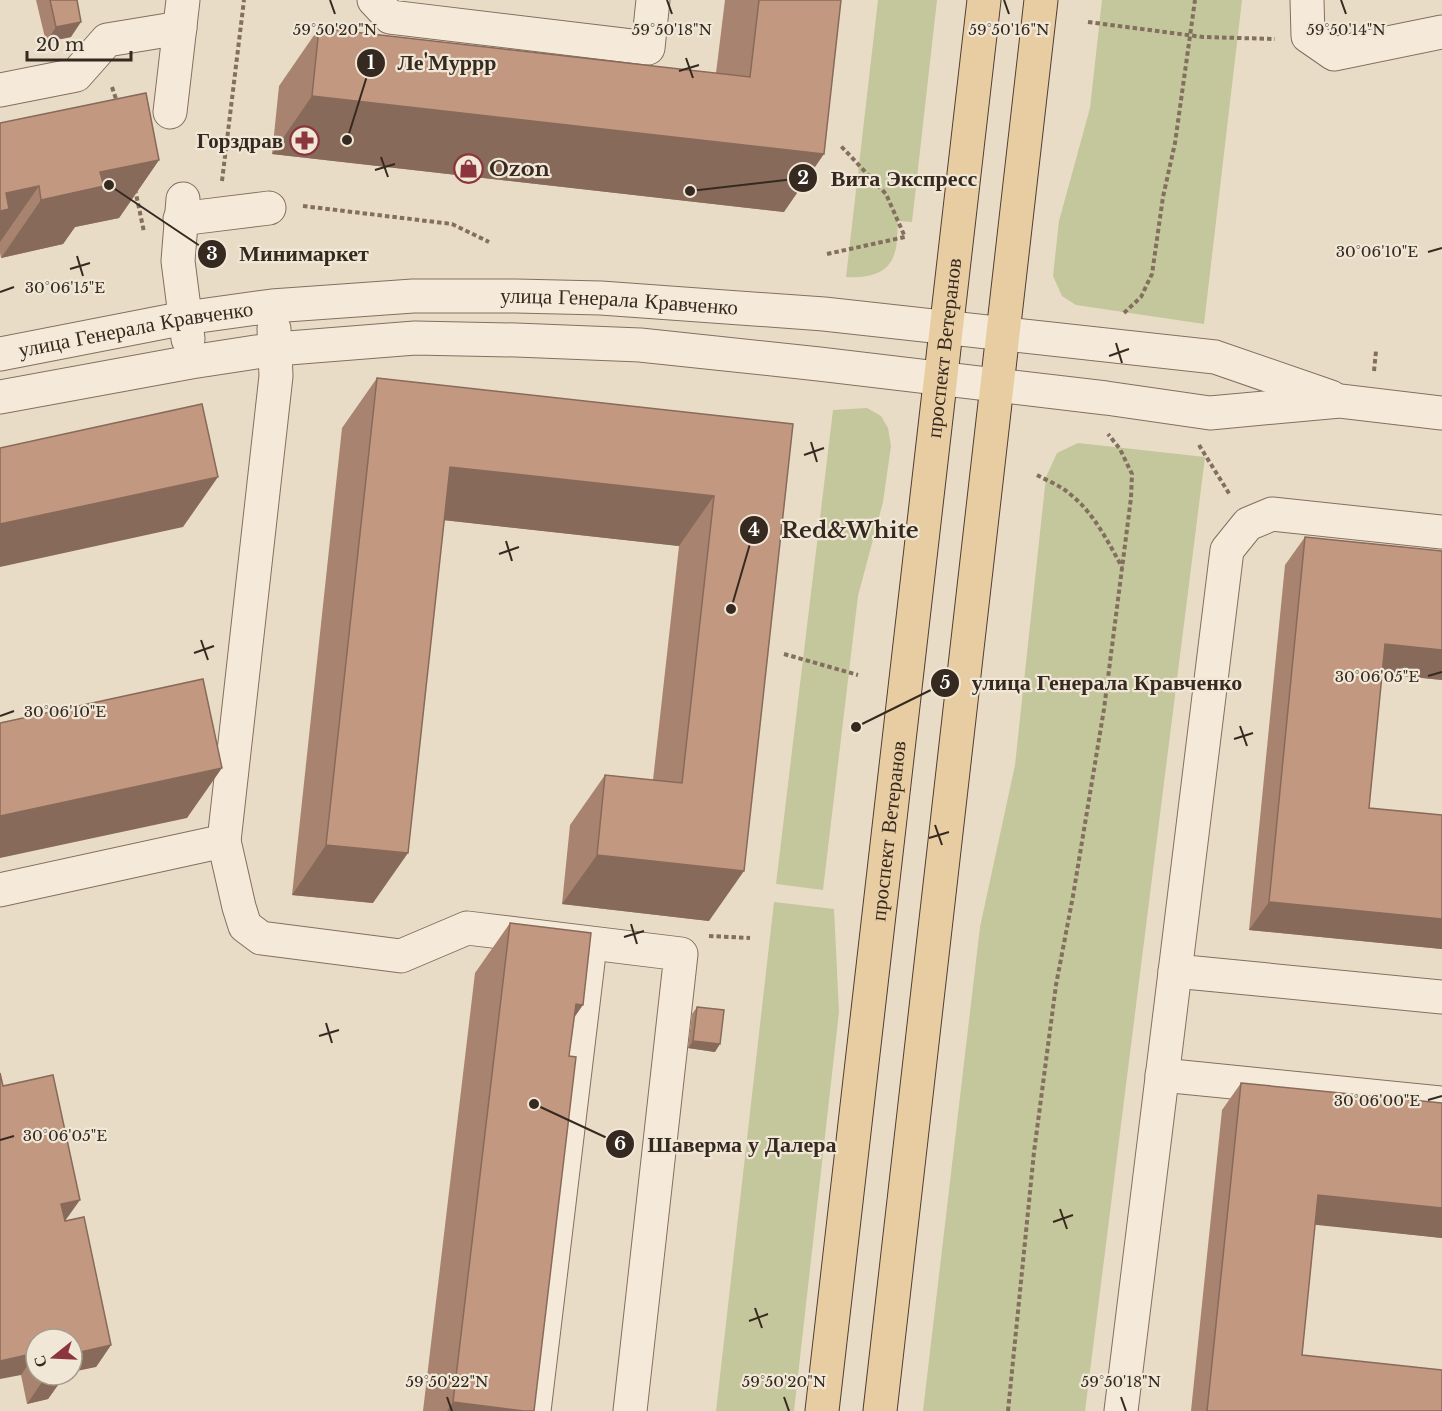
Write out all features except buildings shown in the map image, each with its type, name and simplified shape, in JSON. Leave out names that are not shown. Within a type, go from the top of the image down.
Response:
[{"type":"main road","name":"проспект Ветеранов","points":[[822,1411],[984,0]]},
{"type":"main road","points":[[880,1411],[1041,0]]},
{"type":"street","points":[[374,0],[390,17],[648,48],[653,0]]},
{"type":"street","points":[[1306,0],[1308,36],[1334,54],[1442,32]]},
{"type":"street","points":[[0,90],[76,75],[107,40],[182,14],[170,112]]},
{"type":"street","points":[[191,362],[178,261],[181,209],[217,215],[269,208]]},
{"type":"street","name":"улица Генерала Кравченко","points":[[0,354],[185,318],[272,306],[413,296],[601,298],[824,314],[1215,357],[1340,401]]},
{"type":"street","points":[[272,306],[276,349],[275,387],[225,841],[239,908],[245,926],[261,938],[401,956],[467,928],[681,954],[630,1411]]},
{"type":"street","name":"улица Генерала Кравченко","points":[[0,397],[276,349],[415,338],[640,345],[1106,398],[1209,413],[1340,401],[1442,413]]},
{"type":"street","points":[[1121,1411],[1227,550],[1248,524],[1272,514],[1442,532]]},
{"type":"street","points":[[0,890],[225,841]]},
{"type":"street","points":[[534,1411],[590,943]]},
{"type":"street","points":[[1175,972],[1442,997]]},
{"type":"street","points":[[1162,1075],[1442,1103]]},
{"type":"path","points":[[217,215],[244,0]]},
{"type":"path","points":[[1124,313],[1141,297],[1152,274],[1163,197],[1177,133],[1195,0]]},
{"type":"path","points":[[1088,22],[1190,36],[1270,39],[1308,36]]},
{"type":"path","points":[[94,54],[114,92],[117,103]]},
{"type":"path","points":[[827,254],[905,237],[886,194],[840,145]]},
{"type":"path","points":[[133,179],[144,233]]},
{"type":"path","points":[[269,208],[294,205],[452,224],[489,242]]},
{"type":"path","points":[[1008,1411],[1034,1152],[1054,997],[1104,709],[1131,498],[1132,474],[1120,449],[1103,427]]},
{"type":"path","points":[[1195,438],[1248,524]]},
{"type":"path","points":[[1037,475],[1070,493],[1083,507],[1104,534],[1123,568]]},
{"type":"path","points":[[784,654],[858,675]]},
{"type":"path","points":[[706,935],[750,938]]},
{"type":"green space","points":[[878,0],[937,0],[912,222],[898,221],[895,251],[891,262],[886,267],[867,276],[846,277]]},
{"type":"green space","points":[[1102,0],[1242,0],[1204,324],[1076,305],[1062,296],[1053,276],[1059,221],[1090,108]]},
{"type":"green space","points":[[867,408],[881,416],[888,428],[891,446],[883,502],[858,596],[823,890],[776,884],[833,410]]},
{"type":"green space","points":[[1078,443],[1205,457],[1085,1411],[923,1411],[980,927],[1015,765],[1046,477],[1057,453]]},
{"type":"green space","points":[[774,902],[834,909],[839,1012],[794,1411],[716,1411]]},
{"type":"place","name":"Ле'Муррр","points":[[347,140]]},
{"type":"place","name":"Горздрав","points":[[304,141]]},
{"type":"place","name":"Ozon","points":[[468,169]]},
{"type":"place","name":"Минимаркет","points":[[109,185]]},
{"type":"place","name":"Вита Экспресс","points":[[690,191]]},
{"type":"place","name":"Red&White","points":[[731,609]]},
{"type":"place","name":"улица Генерала Кравченко","points":[[856,727]]},
{"type":"place","name":"Шаверма у Далера","points":[[534,1104]]}]
